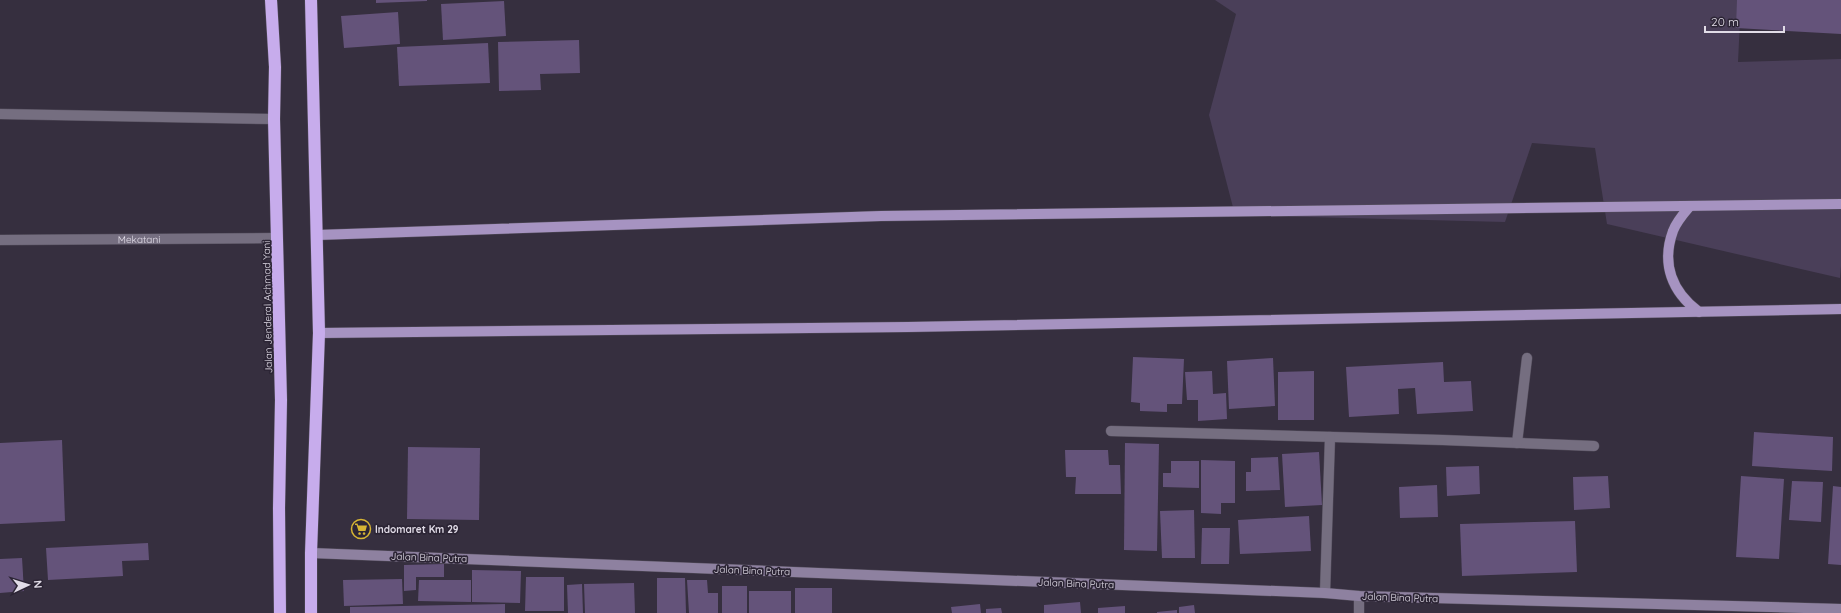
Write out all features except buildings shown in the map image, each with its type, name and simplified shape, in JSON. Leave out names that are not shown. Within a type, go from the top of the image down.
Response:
[{"type":"highway","name":"Jalan Jenderal Achmad Yani","points":[[271,0],[275,66],[274,119],[281,400],[279,508],[280,613]]},
{"type":"highway","points":[[311,0],[319,332],[311,553],[311,613]]},
{"type":"main road","points":[[317,235],[881,216],[1841,204]]},
{"type":"main road","points":[[1690,206],[1673,230],[1668,259],[1671,278],[1679,293],[1686,302],[1699,312]]},
{"type":"main road","points":[[319,332],[908,327],[1841,309]]},
{"type":"street","points":[[0,114],[274,119]]},
{"type":"street","name":"Mekatani","points":[[0,240],[277,238]]},
{"type":"street","points":[[1517,443],[1527,358]]},
{"type":"street","points":[[1111,431],[1594,446]]},
{"type":"street","points":[[1325,594],[1330,437]]},
{"type":"street","name":"Jalan Bina Putra","points":[[311,553],[1359,596],[1841,609]]},
{"type":"street","points":[[1358,613],[1359,596]]},
{"type":"shaded area","points":[[1215,0],[1741,0],[1738,62],[1841,59],[1840,278],[1607,224],[1595,148],[1532,143],[1505,222],[1235,215],[1209,115],[1236,14]]},
{"type":"place","name":"Indomaret Km 29","points":[[361,529]]}]
